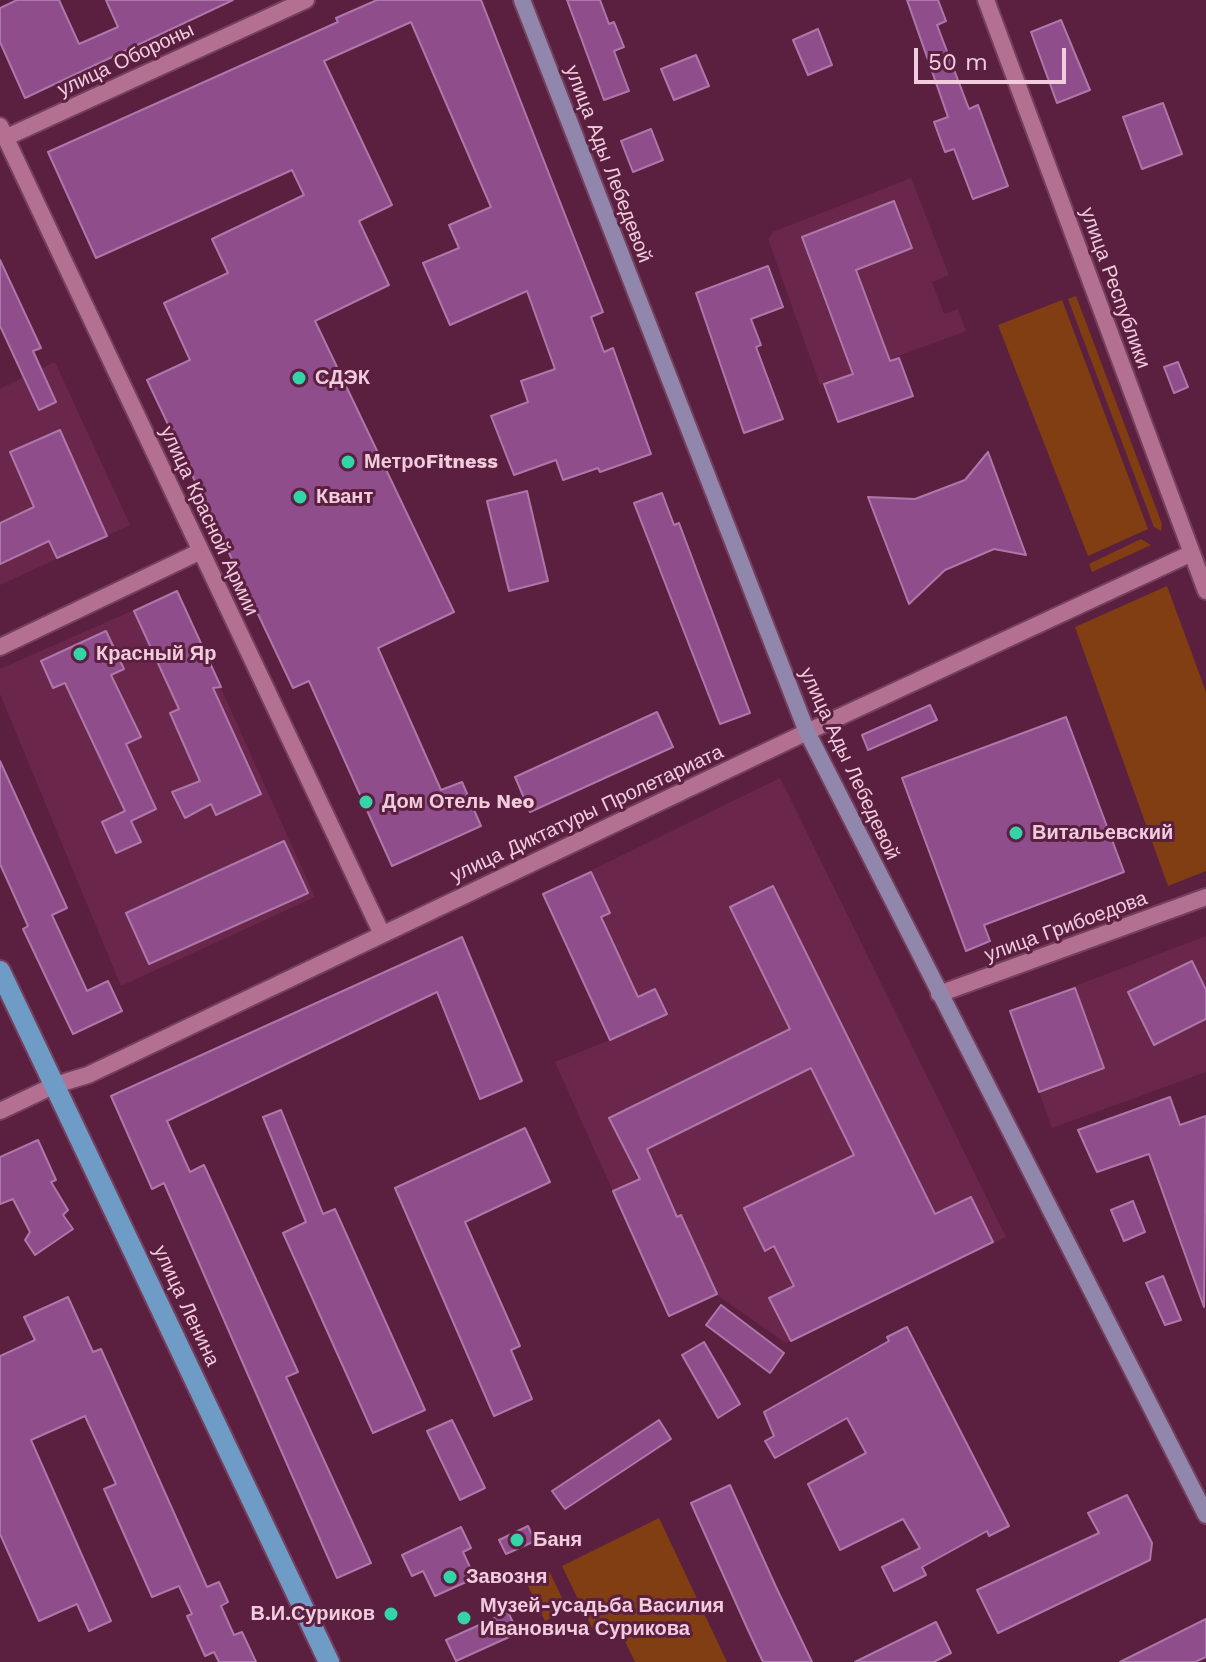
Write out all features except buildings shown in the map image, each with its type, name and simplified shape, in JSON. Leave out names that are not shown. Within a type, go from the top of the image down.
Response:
[{"type":"main road","name":"улица Ады Лебедевой","points":[[522,0],[807,732],[1206,1515]]},
{"type":"main road","name":"улица Ленина","points":[[0,971],[329,1662]]},
{"type":"street","name":"улица Обороны","points":[[3,132],[306,0]]},
{"type":"street","name":"улица Республики","points":[[986,0],[1206,591]]},
{"type":"street","name":"улица Красной Армии","points":[[3,132],[382,934]]},
{"type":"street","points":[[0,647],[201,551]]},
{"type":"street","name":"улица Диктатуры Пролетариата","points":[[0,1111],[55,1085],[88,1075],[807,732],[1192,553]]},
{"type":"street","name":"улица Грибоедова","points":[[939,994],[1206,897]]},
{"type":"shaded area","points":[[911,178],[949,275],[932,282],[944,314],[958,309],[966,331],[820,385],[768,239],[773,232]]},
{"type":"shaded area","points":[[1076,296],[1162,524],[1161,531],[1154,527],[1068,299]]},
{"type":"shaded area","points":[[1062,300],[1148,529],[1088,556],[998,325]]},
{"type":"shaded area","points":[[55,362],[130,525],[0,585],[0,389]]},
{"type":"shaded area","points":[[1141,539],[1151,545],[1092,572],[1089,564]]},
{"type":"shaded area","points":[[1167,586],[1206,692],[1206,871],[1168,886],[1075,627]]},
{"type":"shaded area","points":[[177,591],[315,897],[121,986],[0,694],[0,669]]},
{"type":"shaded area","points":[[780,778],[1006,1237],[786,1343],[717,1295],[669,1316],[555,1062],[610,1040],[543,894]]},
{"type":"shaded area","points":[[1206,936],[1206,1072],[1052,1128],[1010,1011]]},
{"type":"shaded area","points":[[659,1518],[727,1662],[635,1662],[618,1627],[593,1630],[562,1566]]},
{"type":"shaded area","points":[[549,1571],[568,1610],[545,1621],[526,1582]]},
{"type":"place","name":"СДЭК","points":[[299,378]]},
{"type":"place","name":"МетроFitness","points":[[348,462]]},
{"type":"place","name":"Квант","points":[[300,497]]},
{"type":"place","name":"Красный Яр","points":[[80,654]]},
{"type":"place","name":"Дом Отель Neo","points":[[366,802]]},
{"type":"place","name":"Витальевский","points":[[1016,833]]},
{"type":"place","name":"Баня","points":[[517,1540]]},
{"type":"place","name":"Завозня","points":[[450,1577]]},
{"type":"place","name":"В.И.Суриков","points":[[391,1614]]},
{"type":"place","name":"Музей-усадьба Василия Ивановича Сурикова","points":[[464,1618]]}]
